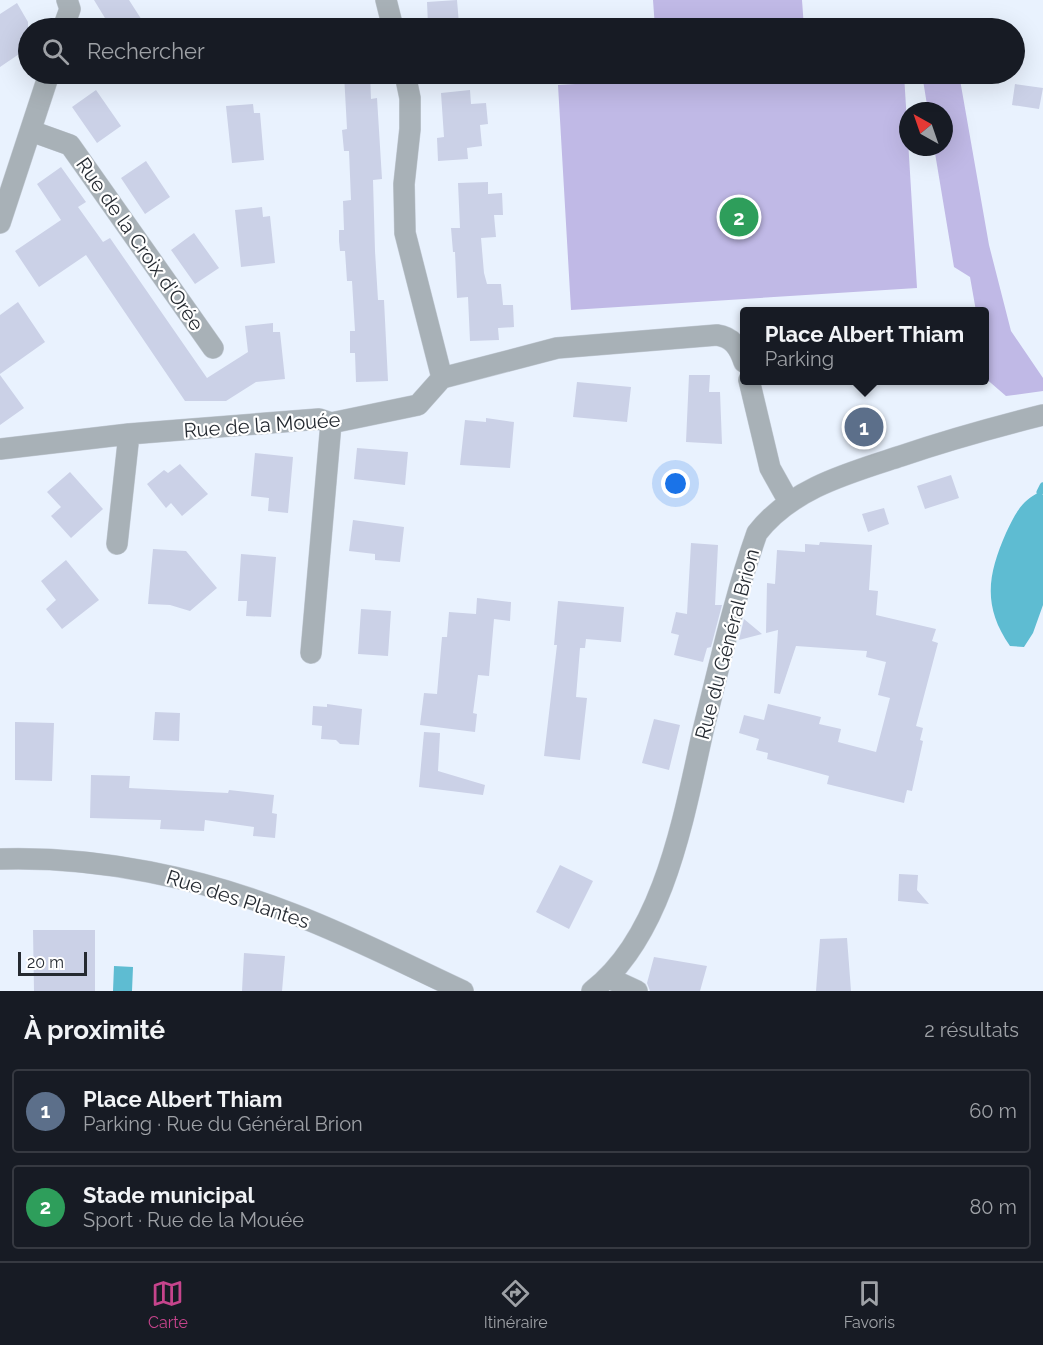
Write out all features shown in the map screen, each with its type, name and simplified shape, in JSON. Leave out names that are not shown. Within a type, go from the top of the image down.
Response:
[{"type":"street","points":[[67,0],[70,9],[67,18]]},
{"type":"street","points":[[386,0],[390,18]]},
{"type":"street","points":[[0,223],[46,84]]},
{"type":"street","points":[[407,84],[410,98],[410,129],[404,184],[405,232],[442,378],[557,348],[717,334],[728,337],[740,354]]},
{"type":"street","name":"Rue de la Croix d'Orée","points":[[31,131],[70,145],[213,348]]},
{"type":"street","name":"Rue de la Mouée","points":[[0,449],[129,434],[319,418],[331,423],[418,405],[442,378]]},
{"type":"street","points":[[750,385],[770,468],[789,502]]},
{"type":"street","name":"Rue du Général Brion","points":[[609,978],[633,947],[671,866],[713,691],[757,532],[770,516],[789,502],[859,469],[968,434],[1043,415]]},
{"type":"street","points":[[311,653],[331,423]]},
{"type":"street","points":[[117,544],[129,434]]},
{"type":"street","name":"Rue des Plantes","points":[[0,859],[108,865],[183,880],[301,917],[463,991]]},
{"type":"street","points":[[592,991],[609,978],[637,991]]},
{"type":"shaded area","points":[[653,0],[802,0],[803,18],[654,18]]},
{"type":"shaded area","points":[[905,84],[906,102],[899,102],[899,156],[909,156],[917,288],[571,310],[558,85]]},
{"type":"shaded area","points":[[924,84],[961,84],[989,245],[1011,331],[1043,378],[1043,391],[1006,396],[989,381],[989,307],[975,307],[970,277],[954,267],[936,156],[953,156],[953,102],[927,102]]},
{"type":"water","points":[[1040,492],[1043,495],[1043,605],[1033,633],[1024,647],[1010,646],[995,617],[991,590],[992,576],[1000,548],[1016,514],[1023,504]]},
{"type":"water","points":[[114,966],[133,967],[132,991],[113,991]]},
{"type":"building","points":[[94,0],[129,0],[141,18],[105,18]]},
{"type":"building","points":[[457,0],[458,18],[428,18],[427,2]]},
{"type":"building","points":[[17,3],[26,18],[18,18],[18,55],[0,67],[0,14]]},
{"type":"building","points":[[345,84],[370,84],[371,99],[377,98],[382,179],[373,180],[375,251],[378,300],[384,300],[388,381],[356,382],[355,353],[350,353],[350,331],[355,331],[352,281],[347,281],[345,251],[340,251],[339,241],[339,230],[344,230],[343,201],[351,200],[349,151],[344,151],[342,130],[347,129]]},
{"type":"building","points":[[1015,84],[1043,88],[1039,109],[1012,105]]},
{"type":"building","points":[[96,90],[121,126],[97,143],[72,107]]},
{"type":"building","points":[[470,90],[471,104],[486,103],[488,124],[480,125],[482,146],[467,148],[468,159],[438,161],[437,138],[444,137],[441,93]]},
{"type":"building","points":[[253,104],[254,113],[260,113],[264,160],[232,163],[226,106]]},
{"type":"building","points":[[146,161],[170,197],[145,214],[121,178]]},
{"type":"building","points":[[61,167],[86,202],[78,207],[103,242],[110,238],[207,378],[248,352],[245,326],[273,323],[273,332],[280,332],[285,379],[256,382],[226,401],[185,401],[86,255],[39,287],[15,251],[61,220],[37,184]]},
{"type":"building","points":[[488,182],[488,194],[502,193],[503,215],[494,215],[496,237],[481,238],[484,273],[487,284],[501,284],[503,305],[513,305],[514,327],[498,328],[499,340],[470,341],[468,297],[457,298],[455,252],[453,252],[451,228],[460,228],[458,183]]},
{"type":"building","points":[[262,207],[263,217],[270,216],[275,263],[241,267],[235,210]]},
{"type":"building","points":[[194,233],[219,268],[195,284],[171,250]]},
{"type":"building","points":[[18,302],[45,342],[0,374],[0,315]]},
{"type":"building","points":[[0,375],[24,408],[0,425]]},
{"type":"building","points":[[689,375],[710,375],[709,392],[720,392],[722,444],[686,442]]},
{"type":"building","points":[[577,382],[631,387],[627,422],[573,417]]},
{"type":"building","points":[[486,418],[514,422],[510,468],[460,465],[465,420],[486,422]]},
{"type":"building","points":[[357,448],[408,452],[405,485],[354,479]]},
{"type":"building","points":[[255,453],[293,457],[288,513],[268,511],[269,498],[251,496]]},
{"type":"building","points":[[180,464],[208,494],[182,516],[171,503],[166,508],[147,484],[164,470],[168,473]]},
{"type":"building","points":[[70,472],[103,509],[71,538],[51,516],[61,507],[47,492]]},
{"type":"building","points":[[951,475],[959,498],[925,509],[917,486]]},
{"type":"building","points":[[884,508],[889,524],[868,532],[862,514]]},
{"type":"building","points":[[353,520],[404,527],[400,562],[375,560],[375,554],[349,551]]},
{"type":"building","points":[[820,542],[872,545],[869,590],[878,591],[876,615],[936,629],[932,641],[938,643],[916,726],[923,728],[920,740],[923,741],[912,791],[907,790],[904,803],[827,784],[829,776],[767,759],[768,753],[756,750],[759,739],[739,733],[744,715],[764,720],[768,704],[821,717],[819,724],[841,729],[838,742],[876,752],[890,698],[878,695],[886,662],[866,657],[867,651],[796,646],[780,694],[774,693],[778,630],[766,633],[767,583],[775,584],[777,550],[805,552],[805,544],[819,545]]},
{"type":"building","points":[[691,543],[718,545],[715,605],[722,605],[711,647],[707,648],[703,662],[674,655],[679,635],[671,633],[676,612],[687,614]]},
{"type":"building","points":[[153,549],[186,551],[217,588],[190,611],[170,605],[148,604]]},
{"type":"building","points":[[241,554],[276,557],[271,617],[246,616],[247,601],[238,601]]},
{"type":"building","points":[[66,560],[99,600],[62,629],[46,609],[56,600],[41,581]]},
{"type":"building","points":[[477,598],[511,602],[510,621],[494,619],[489,676],[478,675],[473,713],[477,714],[475,732],[420,725],[424,693],[437,694],[442,637],[447,637],[449,612],[476,614]]},
{"type":"building","points":[[558,601],[624,607],[621,642],[586,639],[585,648],[580,648],[576,697],[587,698],[580,760],[544,756],[557,645],[554,645]]},
{"type":"building","points":[[361,609],[391,611],[388,656],[358,654]]},
{"type":"building","points":[[744,619],[762,634],[739,640]]},
{"type":"building","points":[[327,704],[362,709],[359,745],[340,744],[336,740],[321,739],[322,726],[312,725],[313,706],[327,707]]},
{"type":"building","points":[[155,712],[180,713],[179,741],[153,740]]},
{"type":"building","points":[[654,719],[680,725],[669,770],[642,763]]},
{"type":"building","points":[[15,722],[54,723],[52,781],[15,780]]},
{"type":"building","points":[[424,732],[440,733],[438,771],[485,785],[483,795],[419,787]]},
{"type":"building","points":[[91,775],[130,776],[129,788],[228,793],[229,790],[274,795],[272,813],[277,814],[275,838],[253,836],[254,827],[205,820],[204,831],[160,829],[161,820],[90,818]]},
{"type":"building","points":[[560,865],[593,881],[569,929],[536,912]]},
{"type":"building","points":[[899,874],[918,875],[917,890],[929,904],[898,901]]},
{"type":"building","points":[[33,930],[95,930],[95,991],[34,991]]},
{"type":"building","points":[[847,938],[851,991],[816,991],[820,939]]},
{"type":"building","points":[[244,953],[285,956],[282,991],[242,991]]},
{"type":"building","points":[[654,957],[707,966],[700,991],[650,991],[647,983]]},
{"type":"waterway","points":[[1040,492],[1043,486]]},
{"type":"place","name":"Stade municipal","points":[[739,217]]},
{"type":"place","name":"Place Albert Thiam","points":[[864,427]]}]
